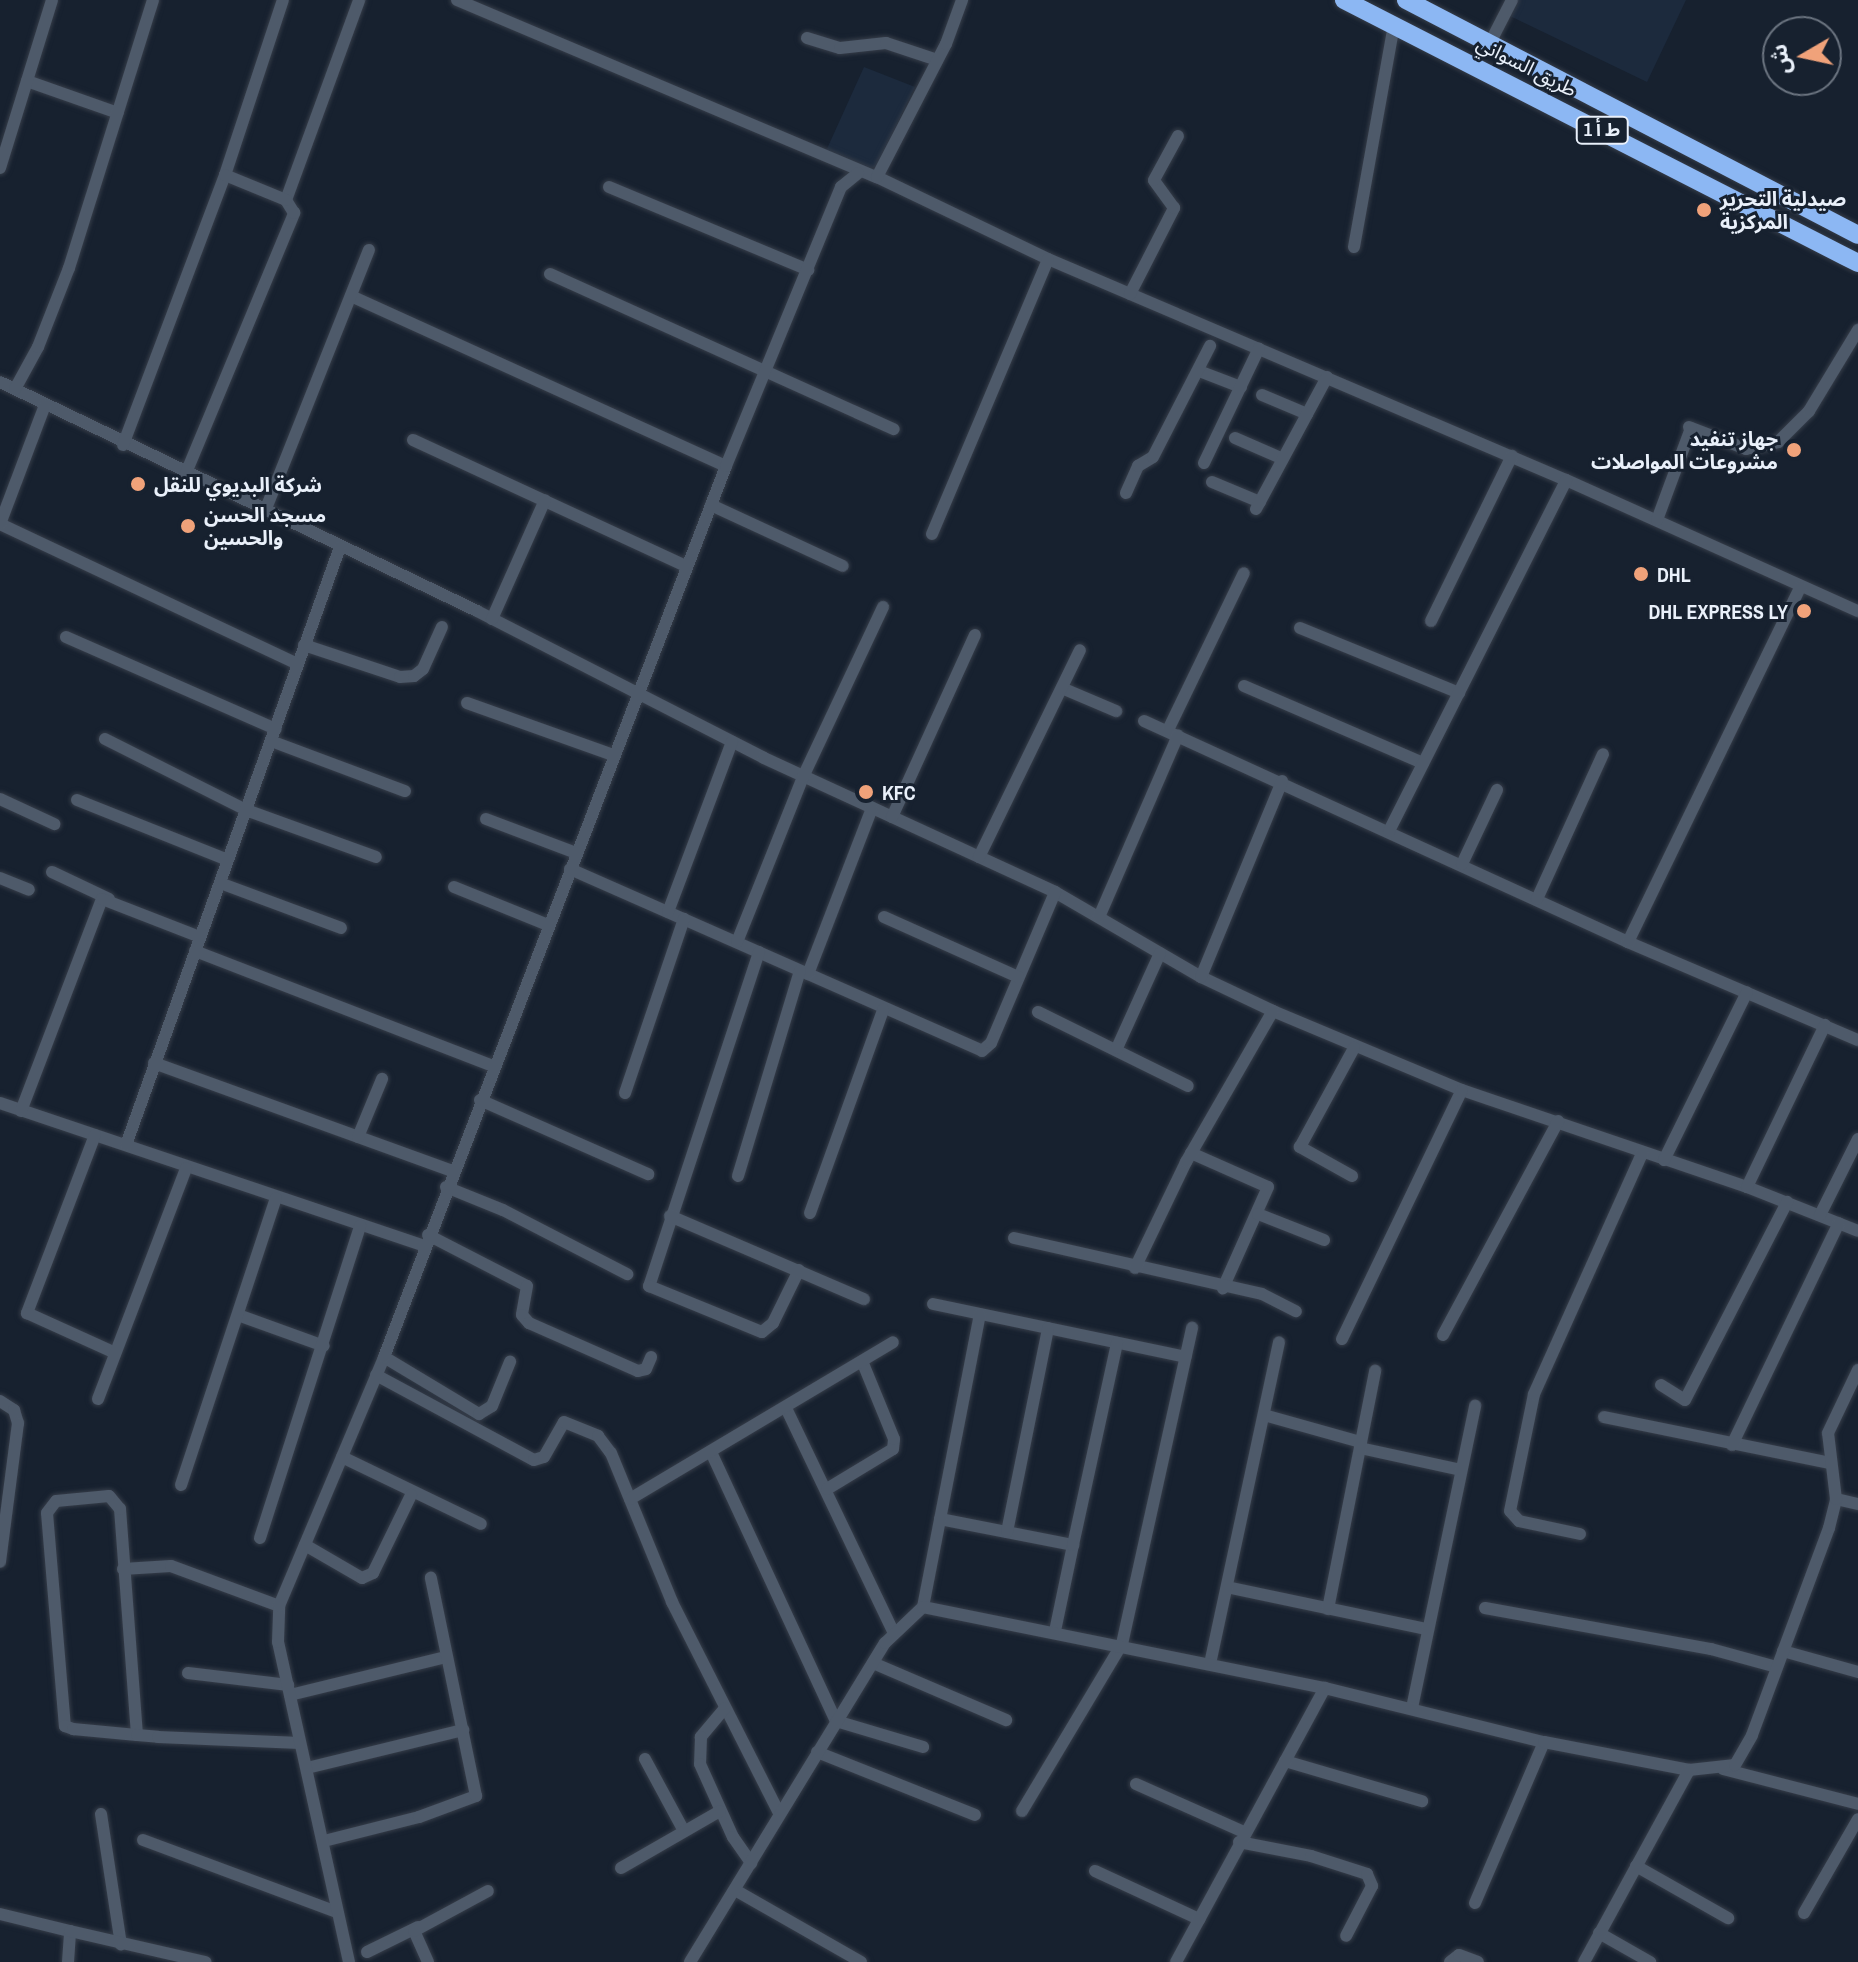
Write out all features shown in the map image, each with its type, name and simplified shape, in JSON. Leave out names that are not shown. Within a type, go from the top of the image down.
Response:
[{"type":"highway","name":"طريق السواني","points":[[1344,0],[1858,263]]},
{"type":"highway","name":"طريق السواني","points":[[1406,0],[1491,41],[1858,235]]},
{"type":"street","points":[[0,168],[4,138],[27,81],[52,0]]},
{"type":"street","points":[[15,389],[38,347],[69,268],[153,0]]},
{"type":"street","points":[[123,445],[225,175],[283,0]]},
{"type":"street","points":[[286,200],[359,0]]},
{"type":"street","points":[[457,0],[858,173],[877,177],[1048,259],[1512,456],[1800,588],[1858,611]]},
{"type":"street","points":[[877,177],[937,60],[962,0]]},
{"type":"street","points":[[1491,41],[1512,0]]},
{"type":"street","points":[[1354,247],[1394,25]]},
{"type":"street","points":[[807,38],[840,48],[886,43],[937,60]]},
{"type":"street","points":[[27,81],[118,113]]},
{"type":"street","points":[[1130,294],[1174,208],[1154,180],[1178,136]]},
{"type":"street","points":[[349,1962],[278,1642],[279,1606],[384,1357],[635,694],[726,466],[768,372],[841,187],[858,173]]},
{"type":"street","points":[[186,473],[294,213],[286,200],[225,175]]},
{"type":"street","points":[[609,187],[808,270]]},
{"type":"street","points":[[265,511],[369,250]]},
{"type":"street","points":[[932,534],[1048,259]]},
{"type":"street","points":[[550,274],[894,429]]},
{"type":"street","points":[[351,296],[726,466]]},
{"type":"street","points":[[1657,520],[1690,428],[1746,449],[1778,442],[1809,411],[1858,330]]},
{"type":"street","points":[[1126,493],[1138,466],[1153,457],[1210,346]]},
{"type":"street","points":[[1204,463],[1259,348]]},
{"type":"street","points":[[1199,371],[1241,387]]},
{"type":"street","points":[[1212,482],[1258,506],[1327,377]]},
{"type":"street","points":[[0,382],[123,445],[492,619],[803,777],[1055,892],[1201,977],[1273,1011],[1354,1048],[1462,1090],[1747,1187],[1858,1231]]},
{"type":"street","points":[[1262,395],[1307,414]]},
{"type":"street","points":[[45,405],[0,524],[297,664]]},
{"type":"street","points":[[1235,438],[1283,459]]},
{"type":"street","points":[[413,440],[686,566]]},
{"type":"street","points":[[1431,621],[1512,456]]},
{"type":"street","points":[[1389,831],[1566,480]]},
{"type":"street","points":[[492,619],[545,500]]},
{"type":"street","points":[[711,505],[843,566]]},
{"type":"street","points":[[126,1145],[340,547]]},
{"type":"street","points":[[1099,917],[1173,732],[1244,573]]},
{"type":"street","points":[[1628,942],[1800,588]]},
{"type":"street","points":[[737,942],[803,777],[883,607]]},
{"type":"street","points":[[304,645],[400,677],[414,676],[423,669],[442,627]]},
{"type":"street","points":[[1300,628],[1459,693]]},
{"type":"street","points":[[892,817],[975,635]]},
{"type":"street","points":[[66,637],[273,735],[405,791]]},
{"type":"street","points":[[979,857],[1080,650]]},
{"type":"street","points":[[1244,686],[1423,763]]},
{"type":"street","points":[[1062,688],[1116,711]]},
{"type":"street","points":[[467,703],[613,755]]},
{"type":"street","points":[[1144,721],[1282,781],[1628,942],[1858,1040]]},
{"type":"street","points":[[105,739],[246,810],[376,857]]},
{"type":"street","points":[[668,912],[732,742]]},
{"type":"street","points":[[1537,899],[1603,754]]},
{"type":"street","points":[[1201,977],[1282,781]]},
{"type":"street","points":[[1462,864],[1497,790]]},
{"type":"street","points":[[0,799],[54,824]]},
{"type":"street","points":[[77,800],[228,860]]},
{"type":"street","points":[[738,1176],[804,973],[872,808]]},
{"type":"street","points":[[486,819],[576,853]]},
{"type":"street","points":[[570,869],[883,1010],[982,1051],[991,1043],[1055,892]]},
{"type":"street","points":[[52,872],[200,937]]},
{"type":"street","points":[[0,878],[29,890]]},
{"type":"street","points":[[220,883],[341,928]]},
{"type":"street","points":[[454,887],[548,925]]},
{"type":"street","points":[[21,1111],[96,905],[109,899]]},
{"type":"street","points":[[884,917],[1018,977]]},
{"type":"street","points":[[625,1093],[684,919]]},
{"type":"street","points":[[195,951],[493,1066]]},
{"type":"street","points":[[759,952],[649,1286],[709,1314],[762,1332],[773,1323],[799,1270]]},
{"type":"street","points":[[1117,1048],[1160,953]]},
{"type":"street","points":[[1664,1160],[1747,992]]},
{"type":"street","points":[[810,1213],[883,1010]]},
{"type":"street","points":[[1135,1268],[1191,1153],[1273,1011]]},
{"type":"street","points":[[1038,1012],[1117,1048],[1188,1086]]},
{"type":"street","points":[[1747,1187],[1825,1025]]},
{"type":"street","points":[[1352,1176],[1300,1147],[1354,1048]]},
{"type":"street","points":[[154,1063],[453,1171]]},
{"type":"street","points":[[358,1137],[382,1079]]},
{"type":"street","points":[[1342,1339],[1462,1090]]},
{"type":"street","points":[[480,1100],[648,1174]]},
{"type":"street","points":[[0,1103],[360,1226],[426,1241],[527,1286],[522,1315],[529,1323],[638,1371],[646,1369],[651,1357]]},
{"type":"street","points":[[1443,1335],[1558,1121]]},
{"type":"street","points":[[95,1135],[27,1313],[115,1353]]},
{"type":"street","points":[[1820,1215],[1858,1139]]},
{"type":"street","points":[[1580,1534],[1519,1521],[1510,1511],[1534,1394],[1643,1152]]},
{"type":"street","points":[[1191,1153],[1262,1180],[1268,1187],[1223,1288]]},
{"type":"street","points":[[98,1399],[186,1168]]},
{"type":"street","points":[[446,1187],[516,1216],[627,1274]]},
{"type":"street","points":[[181,1485],[276,1198]]},
{"type":"street","points":[[1661,1385],[1685,1400],[1787,1202]]},
{"type":"street","points":[[1258,1214],[1324,1240]]},
{"type":"street","points":[[670,1216],[864,1299]]},
{"type":"street","points":[[1732,1445],[1839,1223]]},
{"type":"street","points":[[260,1538],[360,1226]]},
{"type":"street","points":[[1014,1238],[1223,1288],[1262,1294],[1296,1311]]},
{"type":"street","points":[[933,1304],[1186,1357]]},
{"type":"street","points":[[690,1962],[873,1663],[894,1633],[923,1607],[980,1314]]},
{"type":"street","points":[[238,1315],[324,1346]]},
{"type":"street","points":[[1007,1532],[1048,1328]]},
{"type":"street","points":[[1022,1811],[1122,1644],[1192,1328]]},
{"type":"street","points":[[630,1499],[893,1342]]},
{"type":"street","points":[[1210,1664],[1279,1342]]},
{"type":"street","points":[[1055,1631],[1117,1343]]},
{"type":"street","points":[[384,1357],[479,1414],[492,1406],[510,1362]]},
{"type":"street","points":[[827,1489],[893,1449],[894,1439],[862,1361]]},
{"type":"street","points":[[1723,1769],[1741,1759],[1836,1499],[1828,1433],[1858,1370]]},
{"type":"street","points":[[1328,1609],[1375,1371]]},
{"type":"street","points":[[376,1375],[534,1460],[544,1457],[558,1427],[571,1421],[598,1436],[611,1453],[672,1602],[779,1813]]},
{"type":"street","points":[[0,1401],[14,1410],[18,1423],[4,1492],[0,1562]]},
{"type":"street","points":[[1842,1403],[1858,1407]]},
{"type":"street","points":[[1412,1708],[1426,1629],[1475,1406]]},
{"type":"street","points":[[786,1408],[894,1633]]},
{"type":"street","points":[[1264,1415],[1360,1445],[1461,1470]]},
{"type":"street","points":[[1604,1417],[1830,1463]]},
{"type":"street","points":[[711,1452],[836,1721],[923,1747]]},
{"type":"street","points":[[342,1457],[411,1495],[481,1524]]},
{"type":"street","points":[[305,1545],[362,1578],[373,1573],[411,1495]]},
{"type":"street","points":[[137,1735],[117,1500],[109,1496],[50,1504],[61,1722],[73,1729],[137,1735],[300,1743]]},
{"type":"street","points":[[1836,1499],[1858,1504]]},
{"type":"street","points":[[940,1519],[1073,1545]]},
{"type":"street","points":[[123,1569],[171,1566],[279,1606]]},
{"type":"street","points":[[324,1841],[473,1800],[477,1791],[431,1578]]},
{"type":"street","points":[[1227,1587],[1426,1629]]},
{"type":"street","points":[[923,1607],[1122,1644],[1325,1688],[1544,1742],[1689,1770],[1723,1769],[1858,1804]]},
{"type":"street","points":[[1485,1608],[1711,1649],[1777,1667]]},
{"type":"street","points":[[1783,1651],[1858,1672]]},
{"type":"street","points":[[188,1673],[289,1690],[446,1657]]},
{"type":"street","points":[[873,1663],[1006,1720]]},
{"type":"street","points":[[1176,1962],[1325,1688]]},
{"type":"street","points":[[725,1708],[701,1737],[698,1756],[720,1811],[751,1863]]},
{"type":"street","points":[[307,1768],[463,1730]]},
{"type":"street","points":[[1475,1903],[1544,1742]]},
{"type":"street","points":[[817,1752],[975,1815]]},
{"type":"street","points":[[645,1759],[684,1831]]},
{"type":"street","points":[[1285,1761],[1422,1801]]},
{"type":"street","points":[[1584,1962],[1689,1770]]},
{"type":"street","points":[[1136,1784],[1242,1837],[1367,1874],[1372,1886],[1346,1936]]},
{"type":"street","points":[[621,1868],[720,1811]]},
{"type":"street","points":[[101,1814],[121,1944]]},
{"type":"street","points":[[1804,1913],[1858,1819]]},
{"type":"street","points":[[143,1840],[337,1912]]},
{"type":"street","points":[[1636,1866],[1728,1918]]},
{"type":"street","points":[[1095,1871],[1199,1919]]},
{"type":"street","points":[[735,1890],[861,1962]]},
{"type":"street","points":[[367,1952],[488,1891]]},
{"type":"street","points":[[0,1914],[205,1962]]},
{"type":"street","points":[[420,1926],[413,1936],[428,1962]]},
{"type":"street","points":[[68,1962],[70,1931]]},
{"type":"street","points":[[1599,1933],[1650,1962]]},
{"type":"street","points":[[1450,1962],[1459,1955],[1478,1962]]},
{"type":"shaded area","points":[[1518,0],[1686,0],[1647,82],[1510,16]]},
{"type":"shaded area","points":[[864,67],[915,87],[876,167],[868,168],[826,151]]},
{"type":"place","name":"صيدلية التحرير المركزية","points":[[1704,210]]},
{"type":"place","name":"جهاز تنفيد مشروعات المواصلات","points":[[1794,450]]},
{"type":"place","name":"شركة البديوي للنقل","points":[[138,484]]},
{"type":"place","name":"مسجد الحسن والحسين","points":[[188,526]]},
{"type":"place","name":"DHL","points":[[1641,574]]},
{"type":"place","name":"DHL EXPRESS LY","points":[[1804,611]]},
{"type":"place","name":"KFC","points":[[866,792]]}]
